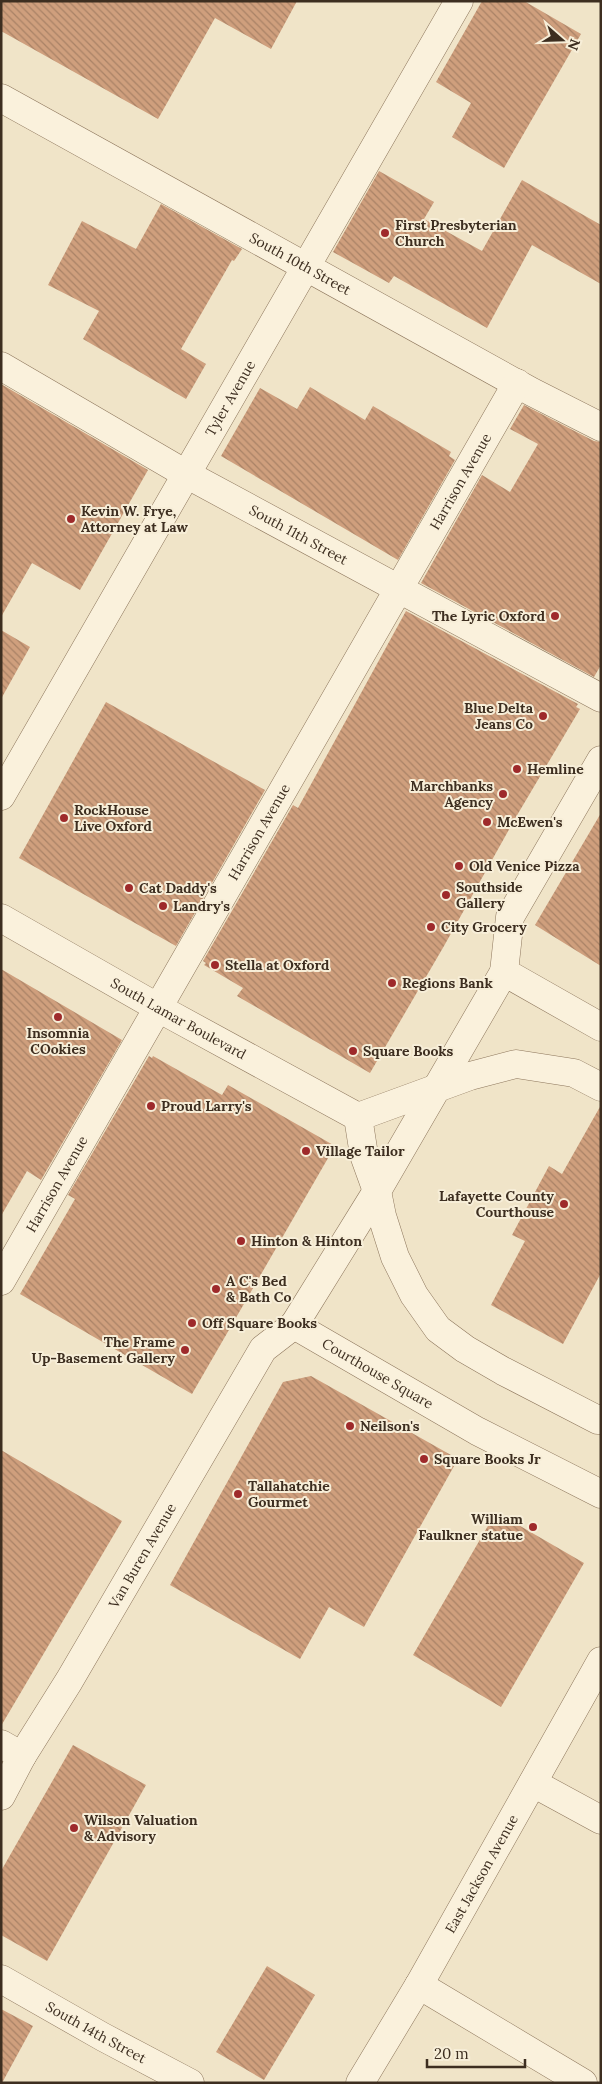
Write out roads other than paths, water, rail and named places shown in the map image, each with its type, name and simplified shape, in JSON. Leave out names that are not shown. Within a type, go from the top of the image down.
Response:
[{"type":"street","name":"Tyler Avenue","points":[[1,796],[459,1]]},
{"type":"street","name":"South 10th Street","points":[[1,98],[517,383],[601,427]]},
{"type":"street","name":"South 11th Street","points":[[1,366],[186,474],[601,698]]},
{"type":"street","name":"Harrison Avenue","points":[[1,1281],[517,383]]},
{"type":"street","points":[[294,1326],[377,1191],[504,972],[510,917],[601,760]]},
{"type":"street","name":"South Lamar Boulevard","points":[[1,918],[159,1008],[358,1117]]},
{"type":"street","points":[[504,972],[601,1027]]},
{"type":"street","points":[[601,1087],[574,1073],[516,1064],[470,1076],[358,1117],[364,1155],[377,1191],[382,1216],[396,1257],[414,1295],[438,1329],[465,1349],[503,1371],[598,1420],[601,1419]]},
{"type":"street","name":"Courthouse Square","points":[[294,1326],[477,1431],[601,1494]]},
{"type":"street","name":"Van Buren Avenue","points":[[1,1796],[12,1750],[69,1681],[263,1349],[294,1326]]},
{"type":"street","name":"East Jackson Avenue","points":[[360,2083],[419,1985],[601,1661]]},
{"type":"street","points":[[533,1783],[601,1820]]},
{"type":"street","name":"South 14th Street","points":[[1,1979],[190,2083]]},
{"type":"street","points":[[419,1985],[583,2083]]},
{"type":"place","name":"First Presbyterian Church","points":[[385,233]]},
{"type":"place","name":"Kevin W. Frye, Attorney at Law","points":[[71,519]]},
{"type":"place","name":"The Lyric Oxford","points":[[555,616]]},
{"type":"place","name":"Blue Delta Jeans Co","points":[[543,716]]},
{"type":"place","name":"Hemline","points":[[517,769]]},
{"type":"place","name":"Marchbanks Agency","points":[[503,794]]},
{"type":"place","name":"RockHouse Live Oxford","points":[[64,818]]},
{"type":"place","name":"McEwen's","points":[[487,822]]},
{"type":"place","name":"Old Venice Pizza","points":[[459,866]]},
{"type":"place","name":"Cat Daddy's","points":[[129,888]]},
{"type":"place","name":"Southside Gallery","points":[[446,895]]},
{"type":"place","name":"Landry's","points":[[163,906]]},
{"type":"place","name":"City Grocery","points":[[431,927]]},
{"type":"place","name":"Stella at Oxford","points":[[215,965]]},
{"type":"place","name":"Regions Bank","points":[[392,983]]},
{"type":"place","name":"Insomnia COokies","points":[[58,1017]]},
{"type":"place","name":"Square Books","points":[[353,1051]]},
{"type":"place","name":"Proud Larry's","points":[[151,1106]]},
{"type":"place","name":"Village Tailor","points":[[306,1151]]},
{"type":"place","name":"Lafayette County Courthouse","points":[[564,1204]]},
{"type":"place","name":"Hinton & Hinton","points":[[241,1241]]},
{"type":"place","name":"A C's Bed & Bath Co","points":[[216,1289]]},
{"type":"place","name":"Off Square Books","points":[[192,1323]]},
{"type":"place","name":"The Frame Up-Basement Gallery","points":[[185,1350]]},
{"type":"place","name":"Neilson's","points":[[350,1426]]},
{"type":"place","name":"Square Books Jr","points":[[424,1459]]},
{"type":"place","name":"Tallahatchie Gourmet","points":[[238,1494]]},
{"type":"place","name":"William Faulkner statue","points":[[533,1527]]},
{"type":"place","name":"Wilson Valuation & Advisory","points":[[74,1828]]}]
